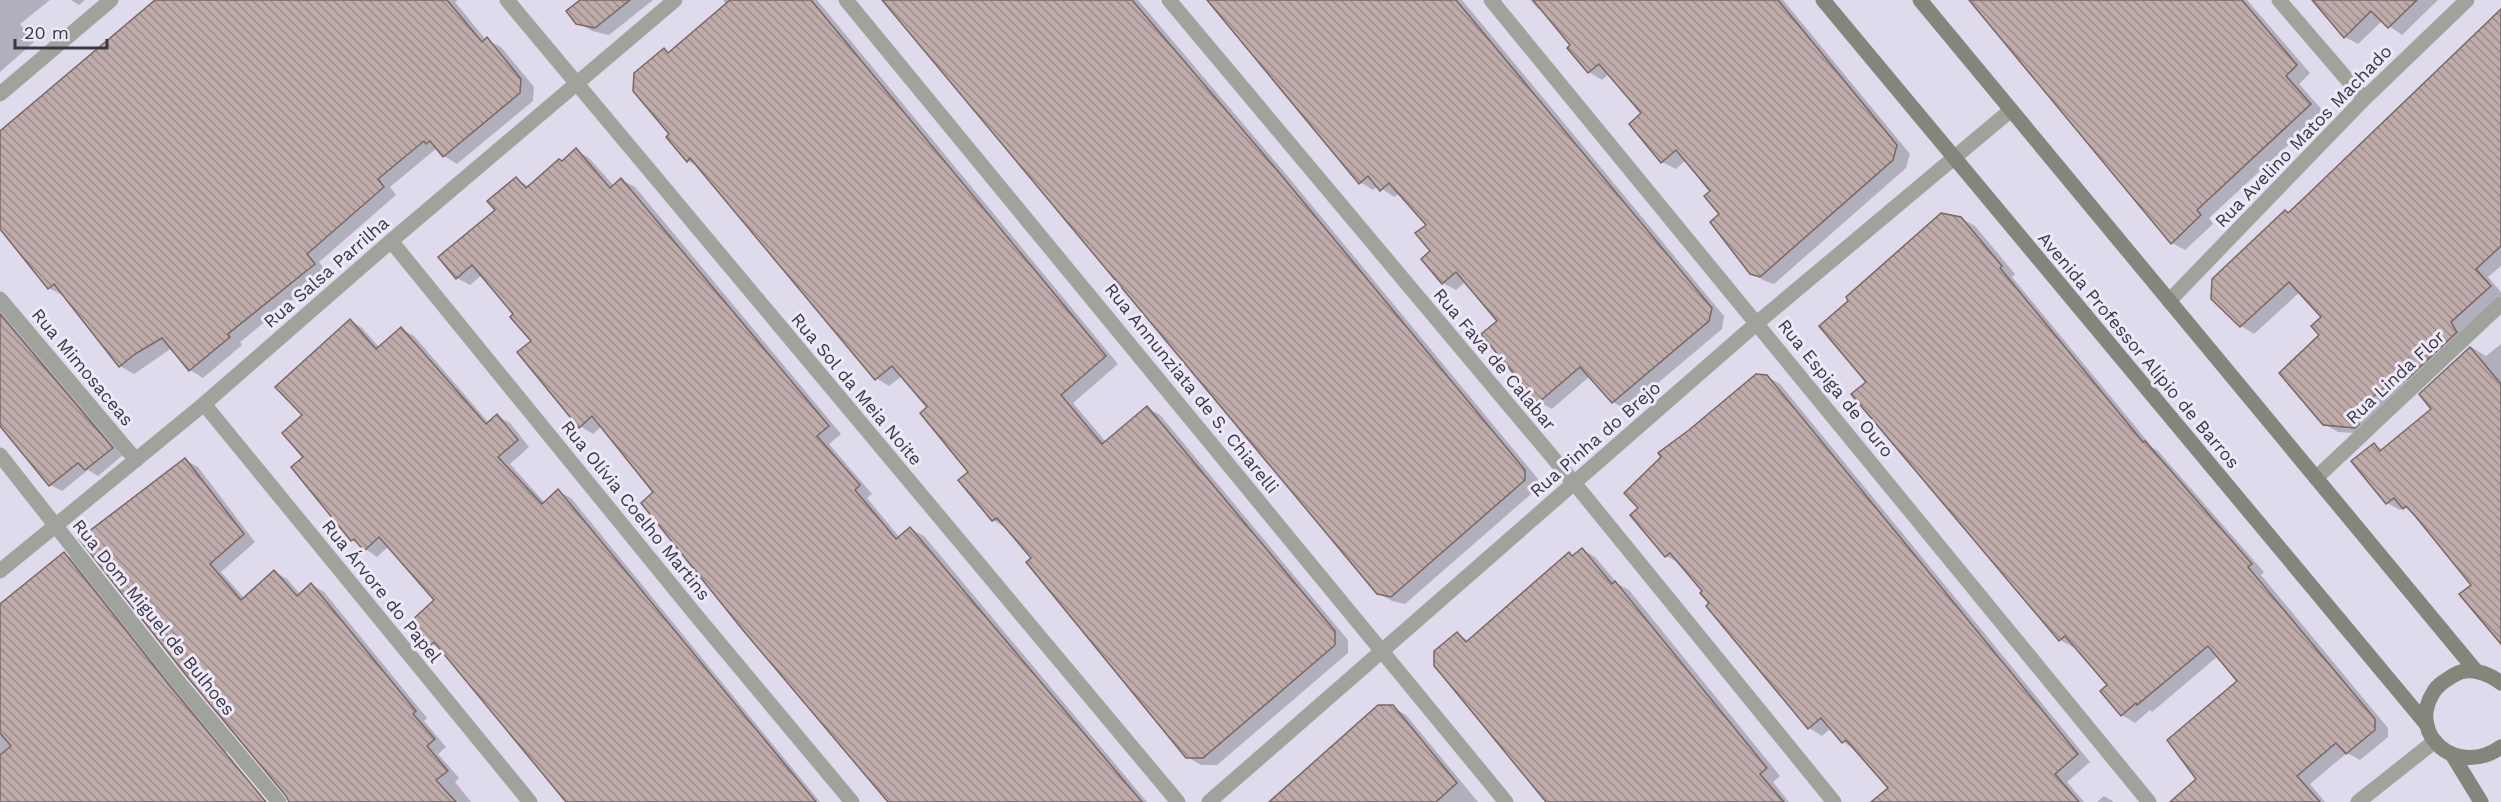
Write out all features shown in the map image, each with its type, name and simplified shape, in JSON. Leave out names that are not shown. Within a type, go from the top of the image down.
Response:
[{"type":"street","points":[[0,94],[111,0]]},
{"type":"street","name":"Rua Sol da Meia Noite","points":[[507,0],[1178,802]]},
{"type":"street","name":"Rua Salsa Parrilha","points":[[0,571],[204,404],[391,241],[675,0]]},
{"type":"street","name":"Rua Annunziata de S. Chiarelli","points":[[846,0],[1506,802]]},
{"type":"street","name":"Rua Fava de Calabar","points":[[1169,0],[1575,484],[1834,802]]},
{"type":"street","name":"Rua Espiga de Ouro","points":[[1491,0],[2149,802]]},
{"type":"street","name":"Avenida Professor Alípio de Barros","points":[[1823,0],[2427,725],[2434,741]]},
{"type":"street","points":[[1920,0],[2476,671]]},
{"type":"street","points":[[2279,0],[2364,99]]},
{"type":"street","name":"Rua Avelino Matos Machado","points":[[2169,301],[2364,99],[2467,0]]},
{"type":"street","name":"Rua Pinha do Brejo","points":[[1209,802],[1757,323],[1952,157],[2011,110]]},
{"type":"street","name":"Rua Olívia Coelho Martins","points":[[391,241],[695,614],[852,802]]},
{"type":"street","name":"Rua Mimosaceas","points":[[0,299],[136,460]]},
{"type":"street","name":"Rua Linda Flor","points":[[2316,478],[2501,304]]},
{"type":"street","name":"Rua Árvore do Papel","points":[[204,404],[530,802]]},
{"type":"street","name":"Rua Dom Miguel de Bulhoes","points":[[0,455],[170,671],[279,802]]},
{"type":"street","points":[[2427,725],[2427,708],[2433,692],[2459,672],[2476,671],[2492,676],[2501,683]]},
{"type":"street","points":[[2358,802],[2434,741],[2453,756],[2481,802]]},
{"type":"street","points":[[2453,756],[2469,759],[2486,757],[2501,747]]},
{"type":"building","points":[[155,0],[447,0],[482,42],[487,37],[521,79],[520,93],[443,157],[430,141],[426,144],[424,141],[378,179],[384,187],[307,254],[315,264],[228,334],[230,337],[189,371],[162,338],[135,354],[119,367],[54,284],[48,289],[0,229],[0,131]]},
{"type":"building","points":[[580,0],[630,0],[595,28],[576,24],[566,11]]},
{"type":"building","points":[[730,0],[811,0],[1106,356],[1061,395],[1102,444],[1147,406],[1335,631],[1335,645],[1203,758],[1186,758],[1026,562],[1031,558],[997,518],[992,521],[958,480],[968,472],[920,413],[927,407],[892,366],[875,380],[690,158],[687,162],[666,137],[669,134],[633,91],[634,73],[664,48],[668,53]]},
{"type":"building","points":[[882,0],[1132,0],[1277,170],[1525,470],[1525,480],[1391,597],[1377,594]]},
{"type":"building","points":[[1207,0],[1456,0],[1712,308],[1709,321],[1612,403],[1580,367],[1538,403],[1481,334],[1497,321],[1456,272],[1442,284],[1421,259],[1430,251],[1415,233],[1426,225],[1389,183],[1380,191],[1368,176],[1359,184]]},
{"type":"building","points":[[1533,0],[1778,0],[1897,145],[1893,160],[1760,277],[1750,274],[1710,222],[1719,214],[1704,196],[1710,191],[1676,150],[1661,163],[1629,124],[1641,113],[1599,64],[1588,73],[1567,48],[1570,45]]},
{"type":"building","points":[[1969,0],[2242,0],[2297,65],[2286,76],[2311,104],[2197,210],[2201,215],[2171,244]]},
{"type":"building","points":[[2312,0],[2417,0],[2388,28],[2371,11],[2344,38]]},
{"type":"building","points":[[2501,9],[2501,246],[2476,269],[2491,286],[2451,322],[2457,332],[2407,379],[2402,372],[2352,415],[2359,424],[2355,428],[2323,425],[2279,373],[2319,335],[2311,326],[2321,317],[2289,282],[2240,327],[2211,299],[2212,279],[2285,210],[2288,213]]},
{"type":"building","points":[[576,148],[610,188],[621,178],[829,426],[817,436],[860,485],[855,490],[896,539],[910,527],[1142,802],[888,802],[742,629],[641,503],[653,492],[592,416],[579,428],[517,352],[531,341],[510,317],[513,314],[472,265],[456,279],[438,257],[495,210],[487,201],[516,177],[526,188],[559,159],[562,161]]},
{"type":"building","points":[[1941,213],[1961,217],[2143,442],[2145,441],[2252,564],[2248,567],[2375,719],[2375,730],[2346,754],[2336,743],[2297,776],[2320,802],[2170,802],[2196,779],[2167,740],[2237,681],[2208,646],[2121,716],[2100,691],[2107,685],[2065,636],[2059,641],[1851,394],[1866,382],[1819,326],[1848,301],[1846,297]]},
{"type":"building","points":[[0,314],[113,448],[85,470],[78,463],[49,486],[0,426]]},
{"type":"building","points":[[350,319],[376,349],[401,327],[486,424],[497,414],[518,440],[498,457],[542,504],[558,489],[816,802],[566,802],[434,642],[431,645],[411,621],[434,600],[379,537],[364,551],[354,539],[351,541],[291,467],[303,457],[282,433],[302,415],[275,387]]},
{"type":"building","points":[[2470,347],[2501,384],[2501,644],[2459,594],[2471,585],[2416,517],[2406,506],[2403,509],[2394,498],[2386,504],[2351,461],[2374,443],[2380,451],[2431,409],[2419,394]]},
{"type":"building","points":[[1756,374],[1767,375],[2078,754],[2055,774],[2079,802],[1871,802],[1888,788],[1846,740],[1842,743],[1821,718],[1808,729],[1706,606],[1709,603],[1700,593],[1702,591],[1670,553],[1665,557],[1630,515],[1638,508],[1624,493],[1661,457],[1658,453]]},
{"type":"building","points":[[185,458],[244,534],[210,564],[241,600],[274,570],[297,596],[311,583],[416,711],[413,714],[435,739],[427,746],[448,771],[436,780],[456,802],[289,802],[185,674],[79,539]]},
{"type":"building","points":[[1582,548],[1612,584],[1615,581],[1767,768],[1760,774],[1784,802],[1546,802],[1434,666],[1434,651],[1457,632],[1466,642],[1569,552],[1572,556]]},
{"type":"building","points":[[64,552],[266,802],[0,802],[0,755],[11,746],[0,733],[0,604]]},
{"type":"building","points":[[1378,705],[1393,705],[1457,783],[1436,802],[1269,802]]}]
